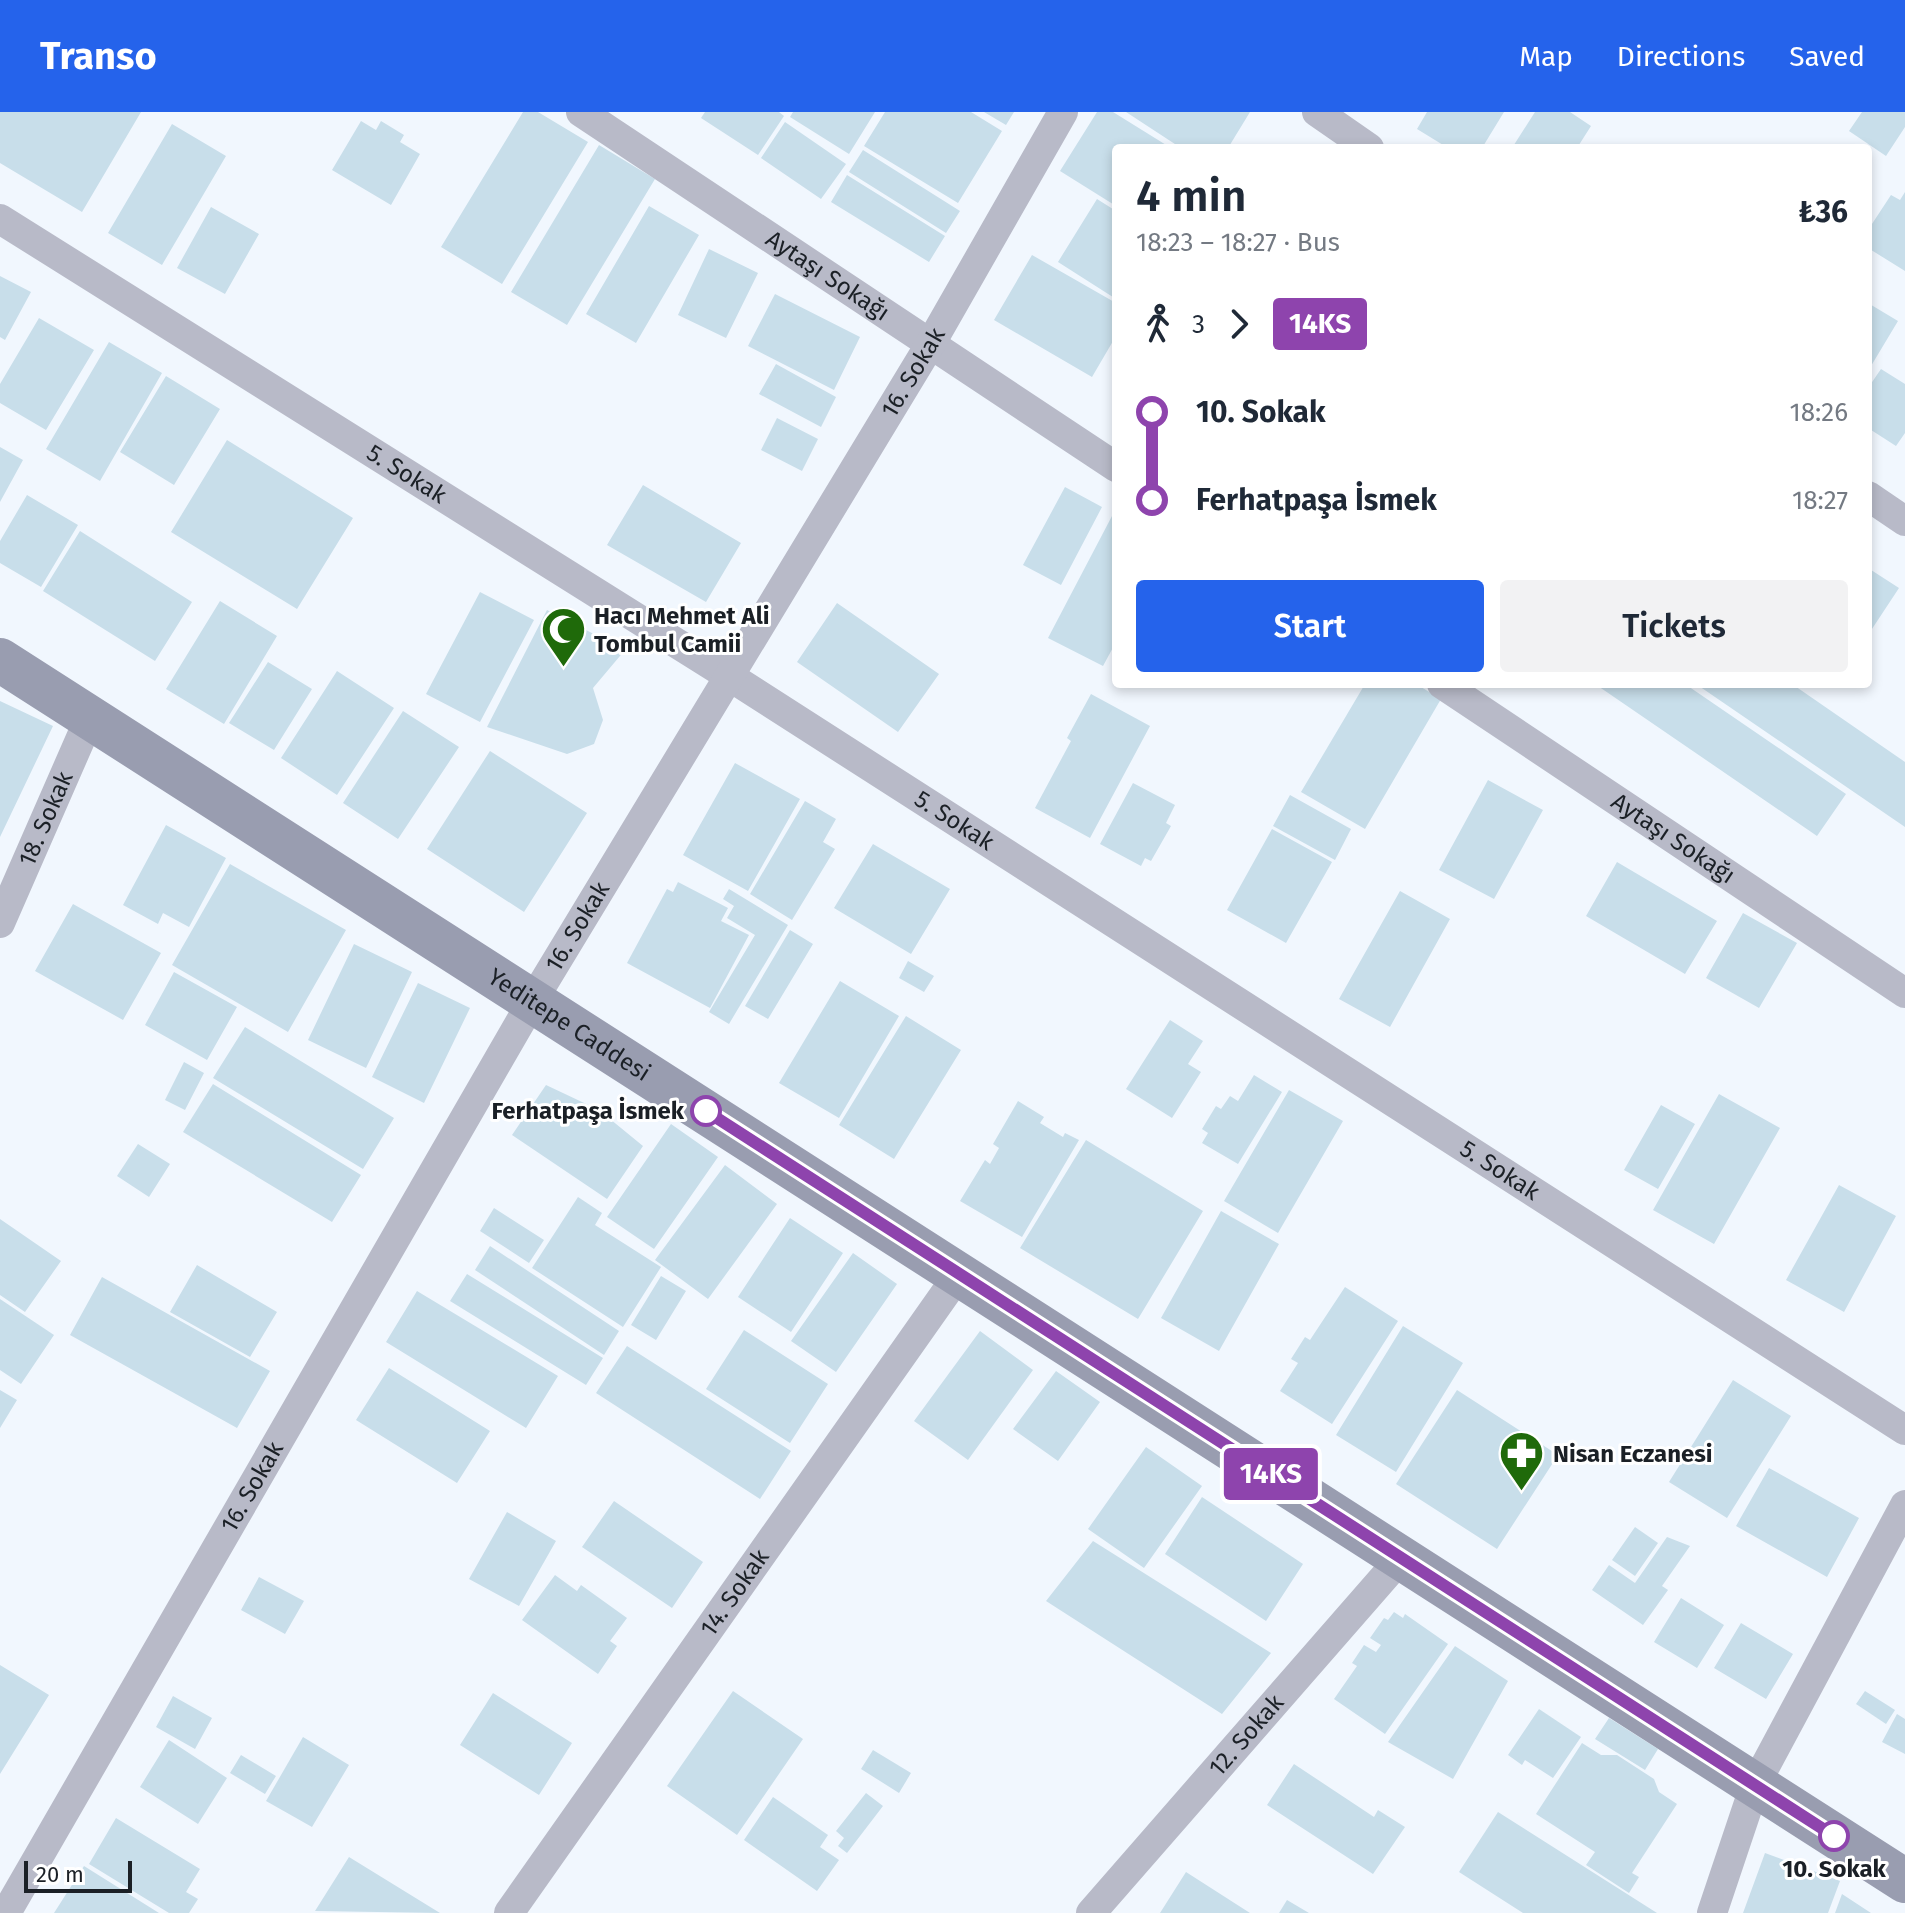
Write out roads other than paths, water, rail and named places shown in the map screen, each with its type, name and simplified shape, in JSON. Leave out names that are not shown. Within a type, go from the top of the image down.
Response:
[{"type":"street","name":"Aytaşı Sokağı","points":[[581,112],[1112,464]]},
{"type":"street","name":"16. Sokak","points":[[6,1913],[533,1000],[931,343],[1063,112]]},
{"type":"street","points":[[1317,112],[1363,144]]},
{"type":"street","name":"5. Sokak","points":[[0,219],[729,676],[1905,1430]]},
{"type":"street","points":[[1872,499],[1905,521]]},
{"type":"street","name":"Yeditepe Caddesi","points":[[0,660],[91,715],[1905,1881]]},
{"type":"street","name":"Aytaşı Sokağı","points":[[1448,688],[1905,993]]},
{"type":"street","name":"18. Sokak","points":[[0,923],[91,715]]},
{"type":"street","name":"14. Sokak","points":[[509,1913],[959,1274]]},
{"type":"street","points":[[1712,1913],[1755,1785],[1905,1505]]},
{"type":"street","name":"12. Sokak","points":[[1091,1913],[1401,1558]]},
{"type":"place","name":"Hacı Mehmet Ali Tombul Camii","points":[[563,669]]},
{"type":"place","name":"Ferhatpaşa İsmek","points":[[706,1111]]},
{"type":"place","name":"Nisan Eczanesi","points":[[1522,1493]]},
{"type":"place","name":"10. Sokak","points":[[1834,1836]]}]
